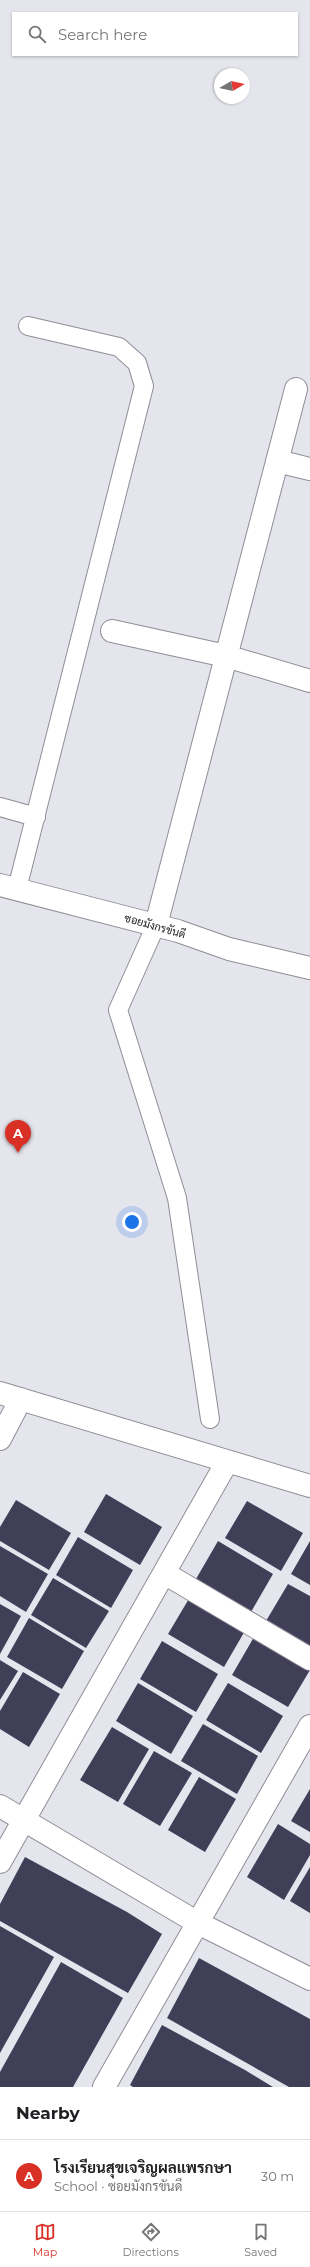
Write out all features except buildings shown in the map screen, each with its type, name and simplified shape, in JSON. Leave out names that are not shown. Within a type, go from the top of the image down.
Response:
[{"type":"street","points":[[156,925],[296,389]]},
{"type":"street","points":[[277,460],[310,469]]},
{"type":"street","points":[[112,631],[226,656],[310,681]]},
{"type":"street","name":"ซอยมังกรขันดี","points":[[9,887],[156,925],[229,948],[310,968]]},
{"type":"street","points":[[0,1393],[310,1486]]},
{"type":"street","points":[[0,1439],[21,1400]]},
{"type":"street","points":[[0,1862],[227,1462]]},
{"type":"street","points":[[164,1573],[310,1659]]},
{"type":"street","points":[[104,2087],[310,1726]]},
{"type":"street","points":[[0,1806],[198,1923],[310,1979]]},
{"type":"lane","points":[[9,887],[36,817],[144,386],[137,363],[119,347],[28,326]]},
{"type":"lane","points":[[0,807],[36,817]]},
{"type":"lane","points":[[156,925],[118,1010],[177,1198],[210,1419]]},
{"type":"place","name":"โรงเรียนสุขเจริญผลแพรกษา","points":[[18,1153]]}]
